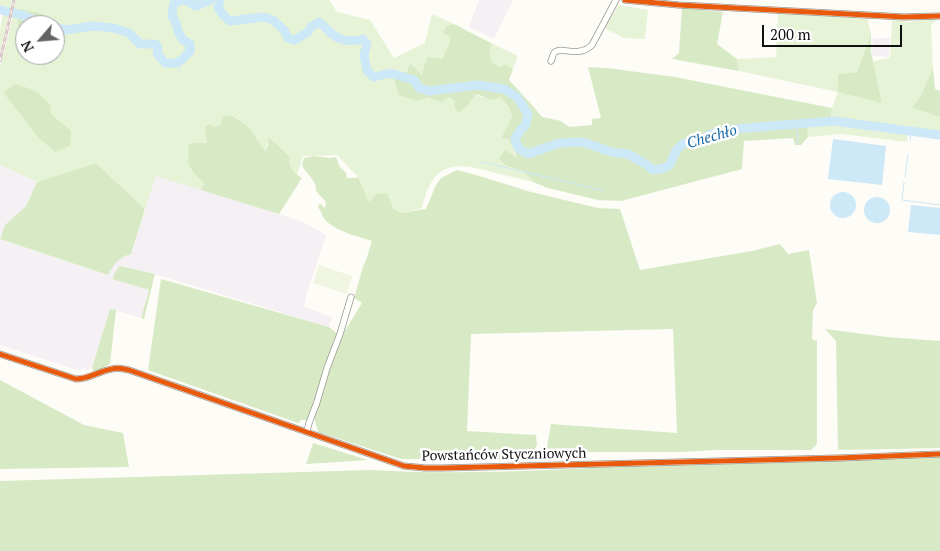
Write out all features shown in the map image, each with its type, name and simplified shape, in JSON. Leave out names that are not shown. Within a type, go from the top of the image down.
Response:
[{"type":"street","points":[[551,61],[556,51],[579,52],[592,45],[616,0]]},
{"type":"street","points":[[626,0],[670,5],[904,17],[940,16]]},
{"type":"street","points":[[307,431],[351,297]]},
{"type":"street","name":"Powstańców Styczniowych","points":[[0,354],[76,379],[83,379],[112,369],[129,370],[404,466],[425,468],[940,454]]},
{"type":"shaded area","points":[[479,0],[513,0],[494,39],[469,27]]},
{"type":"shaded area","points":[[873,38],[890,38],[889,57],[872,56]]},
{"type":"shaded area","points":[[0,165],[37,182],[26,206],[5,225],[0,239]]},
{"type":"shaded area","points":[[156,175],[301,221],[326,235],[304,307],[332,317],[329,327],[154,274],[120,266],[112,279],[149,290],[141,318],[110,309],[92,368],[86,371],[81,369],[80,371],[0,345],[0,239],[108,275],[119,259],[131,254]]},
{"type":"green space","points":[[0,0],[12,0],[0,53],[0,29],[4,9],[0,7]]},
{"type":"green space","points":[[16,0],[329,0],[337,12],[370,20],[394,58],[425,43],[432,14],[454,24],[446,26],[444,33],[449,36],[450,42],[442,59],[422,76],[410,63],[406,74],[427,97],[442,103],[449,97],[468,105],[476,94],[481,97],[500,97],[509,107],[512,117],[501,138],[508,139],[514,148],[517,159],[506,166],[523,171],[533,182],[469,167],[452,167],[437,175],[431,183],[421,209],[401,213],[393,208],[369,202],[358,177],[337,155],[303,156],[297,175],[290,165],[290,157],[269,137],[265,151],[259,145],[256,138],[235,117],[216,127],[210,124],[204,131],[207,143],[192,143],[204,182],[201,190],[156,176],[145,209],[96,163],[37,182],[0,165],[0,66],[13,15],[15,16],[15,65],[65,65],[65,15],[33,15],[13,10]]},
{"type":"green space","points":[[619,5],[648,10],[645,39],[624,38],[604,28]]},
{"type":"green space","points":[[682,8],[723,12],[717,44],[737,59],[739,71],[672,59],[679,53]]},
{"type":"green space","points":[[20,9],[45,15],[15,16],[13,15],[13,10]]},
{"type":"green space","points":[[778,13],[867,17],[871,34],[857,72],[838,74],[882,103],[873,61],[890,58],[892,20],[911,22],[922,19],[938,19],[931,25],[933,69],[922,93],[912,108],[940,117],[940,131],[863,121],[831,119],[832,108],[838,92],[739,71],[737,59],[776,57]]},
{"type":"green space","points":[[454,24],[493,44],[490,49],[491,62],[500,67],[506,64],[513,69],[509,80],[542,117],[561,121],[569,127],[592,125],[592,119],[601,118],[588,67],[675,77],[832,108],[831,119],[807,121],[808,137],[801,145],[795,145],[793,138],[744,141],[742,169],[621,201],[598,200],[548,188],[533,182],[523,171],[506,166],[499,158],[506,150],[517,158],[514,148],[508,139],[501,138],[512,117],[509,107],[500,97],[493,100],[476,94],[468,105],[458,113],[455,108],[455,101],[449,97],[442,103],[427,97],[417,101],[399,95],[393,75],[398,72],[406,74],[410,63],[422,75],[427,57],[442,59],[450,42],[449,36],[443,33],[446,26]]},
{"type":"green space","points":[[871,34],[871,52],[882,103],[838,92],[838,74],[857,72]]},
{"type":"green space","points":[[493,44],[518,56],[513,69],[506,64],[500,67],[491,62],[490,49]]},
{"type":"green space","points":[[933,69],[935,89],[940,91],[940,117],[912,108],[922,93]]},
{"type":"green space","points":[[16,84],[36,91],[50,104],[51,114],[71,131],[70,146],[55,152],[39,138],[3,92]]},
{"type":"green space","points":[[229,115],[253,133],[265,151],[268,146],[268,137],[271,139],[290,157],[292,169],[302,178],[279,214],[201,190],[204,182],[190,167],[187,160],[189,157],[188,144],[207,143],[205,127],[210,124],[216,127],[221,124],[223,117]]},
{"type":"green space","points":[[835,123],[908,133],[907,142],[841,134],[808,137],[807,126]]},
{"type":"green space","points":[[314,156],[336,157],[347,178],[358,177],[369,202],[377,194],[387,193],[393,208],[401,213],[426,209],[441,178],[457,170],[531,192],[598,208],[620,209],[640,270],[752,251],[780,244],[788,254],[809,250],[817,303],[813,310],[812,339],[817,341],[817,444],[811,450],[546,452],[551,424],[677,433],[673,329],[471,334],[467,431],[536,435],[537,445],[528,460],[401,459],[318,432],[314,417],[310,416],[298,423],[148,370],[161,279],[329,327],[341,337],[362,303],[354,298],[372,241],[342,231],[325,220],[318,207],[320,203],[325,208],[326,202],[316,191],[315,183],[302,165],[304,158]]},
{"type":"green space","points":[[96,163],[145,209],[131,254],[117,262],[108,275],[0,239],[5,225],[26,206],[37,182]]},
{"type":"green space","points":[[319,265],[352,276],[347,294],[313,283]]},
{"type":"green space","points":[[120,266],[155,274],[144,319],[141,318],[149,290],[112,279]]},
{"type":"green space","points":[[110,309],[116,310],[110,364],[94,372],[92,368]]},
{"type":"green space","points":[[825,329],[887,337],[940,341],[940,448],[838,450],[836,341]]},
{"type":"green space","points":[[0,380],[84,425],[123,433],[129,467],[0,469]]},
{"type":"green space","points":[[313,443],[368,460],[306,464]]},
{"type":"green space","points":[[940,457],[940,551],[0,551],[0,481],[370,470],[407,472],[518,471],[686,463],[836,461]]},
{"type":"water","points":[[833,139],[886,146],[882,185],[828,179]]},
{"type":"water","points":[[843,192],[852,196],[856,205],[852,214],[843,218],[834,214],[830,205],[834,196]]},
{"type":"water","points":[[877,197],[886,201],[890,210],[886,219],[877,223],[868,219],[864,210],[868,201]]},
{"type":"water","points":[[911,205],[940,208],[940,235],[908,232]]},
{"type":"waterway","name":"Chechło","points":[[65,30],[93,26],[113,28],[129,33],[140,44],[157,45],[157,53],[165,63],[177,63],[190,51],[190,44],[183,40],[172,16],[174,3],[182,0]]},
{"type":"waterway","name":"Chechło","points":[[185,0],[196,6],[210,0]]},
{"type":"waterway","name":"Chechło","points":[[220,0],[218,7],[230,21],[263,17],[273,20],[284,30],[288,38],[295,40],[319,22],[338,38],[351,41],[363,39],[367,44],[364,55],[367,71],[374,77],[390,73],[414,80],[419,88],[429,91],[478,85],[504,89],[517,97],[528,114],[526,124],[515,139],[518,148],[528,154],[559,143],[583,142],[611,152],[628,154],[653,170],[669,165],[679,147],[685,143],[703,140],[717,132],[734,129],[834,121],[940,135]]},
{"type":"waterway","name":"Chechło","points":[[0,10],[22,15]]},
{"type":"waterway","points":[[178,71],[181,62]]},
{"type":"waterway","points":[[797,124],[798,144]]},
{"type":"waterway","points":[[910,141],[911,131]]},
{"type":"waterway","points":[[905,177],[908,155]]},
{"type":"waterway","points":[[482,162],[605,191]]},
{"type":"waterway","points":[[904,182],[902,200],[940,205]]},
{"type":"railway","points":[[0,61],[14,0]]},
{"type":"cycle path","points":[[625,0],[679,5],[904,17],[940,16]]},
{"type":"cycle path","points":[[0,354],[76,379],[85,378],[114,368],[129,370],[404,466],[443,468],[940,454]]}]
